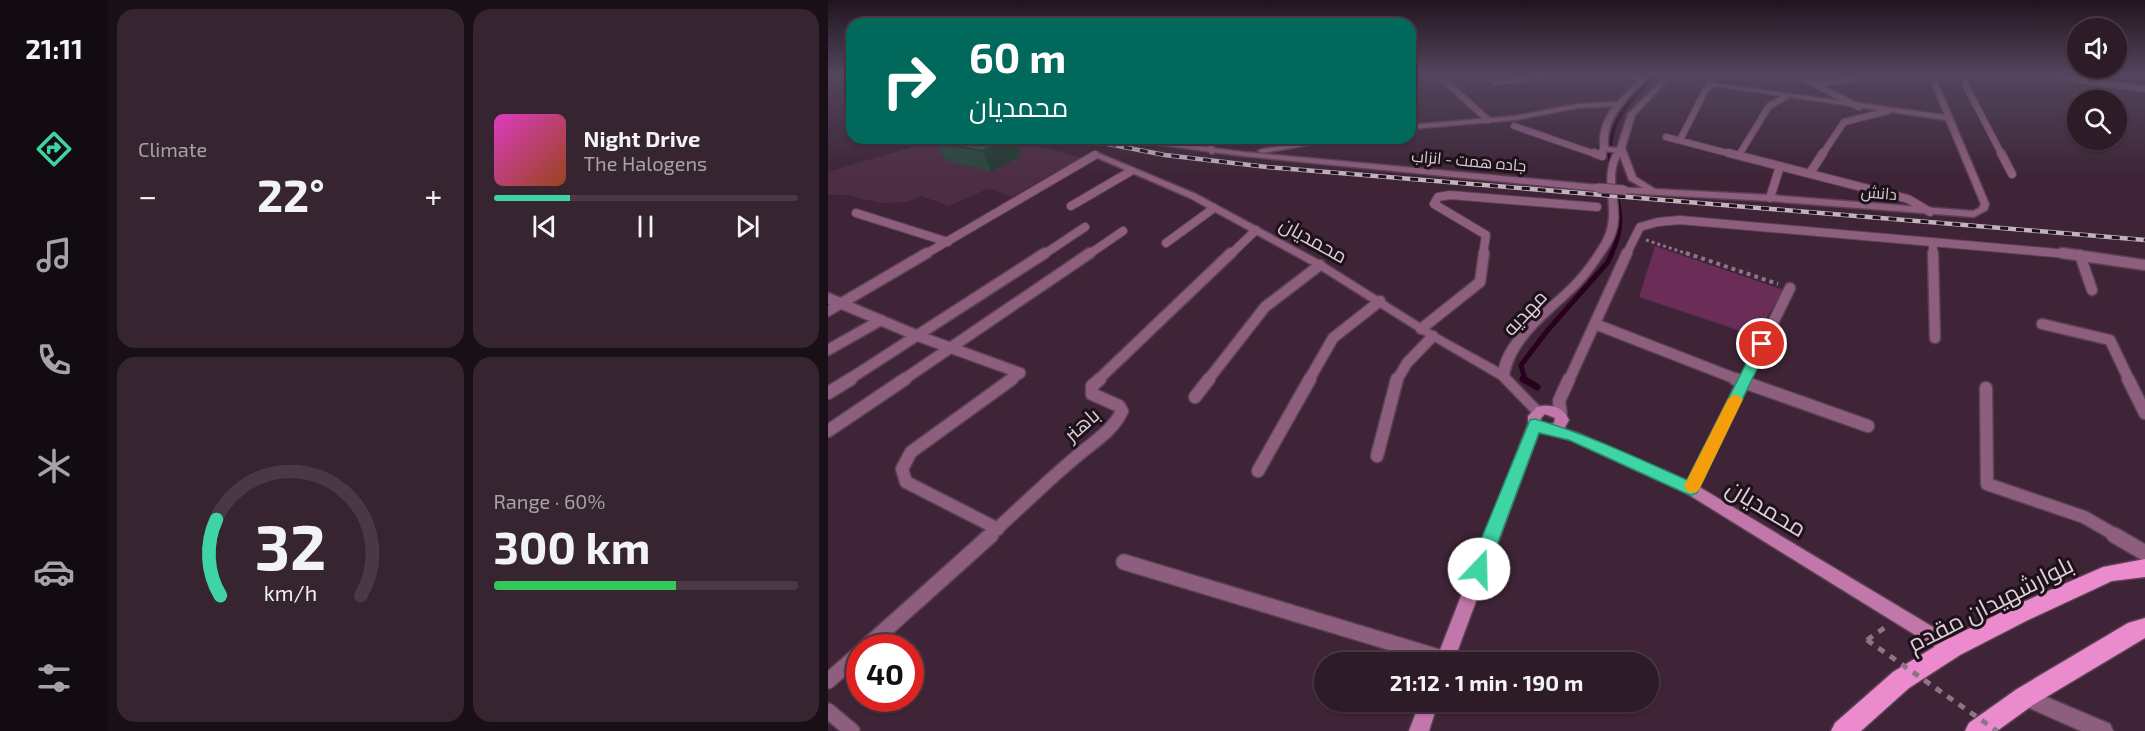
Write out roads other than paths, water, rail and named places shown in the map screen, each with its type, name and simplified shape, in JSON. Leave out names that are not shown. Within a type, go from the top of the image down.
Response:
[{"type":"main road","name":"بلوارشهیدان مقدم","points":[[1843,731],[1901,680],[1952,648],[2110,573],[2145,568]]},
{"type":"main road","points":[[1977,731],[2025,697],[2136,630],[2145,628]]},
{"type":"street","points":[[1416,126],[1515,118],[1567,108]]},
{"type":"street","points":[[1617,108],[1607,124],[1603,146],[1607,150],[1620,149]]},
{"type":"street","points":[[1637,108],[1632,114],[1620,149],[1632,178],[1655,192]]},
{"type":"street","points":[[1871,108],[1948,118]]},
{"type":"street","name":"دانش","points":[[1624,190],[1770,198],[1974,214],[1983,210],[1985,204],[1944,108]]},
{"type":"street","name":"جاده همت - انزاب","points":[[1172,144],[1212,151],[1624,190]]},
{"type":"street","points":[[1243,154],[1291,144]]},
{"type":"street","name":"مهدیه","points":[[1503,376],[1503,367],[1517,344],[1578,282],[1610,238],[1615,222],[1609,173],[1613,158],[1620,149]]},
{"type":"street","name":"محمدیان","points":[[1095,155],[1193,196],[1256,230],[1320,265],[1432,336],[1503,376]]},
{"type":"street","points":[[1503,376],[1540,422],[1559,426],[1561,417]]},
{"type":"street","points":[[1448,652],[1540,422],[1551,410],[1585,436],[1626,458]]},
{"type":"street","name":"محمدیان","points":[[1540,422],[1626,458],[1691,489],[1952,648]]},
{"type":"street","points":[[2025,697],[2103,731]]},
{"type":"street","points":[[1419,731],[1426,712]]},
{"type":"lane","points":[[1475,108],[1488,120]]},
{"type":"lane","points":[[1680,140],[1696,108]]},
{"type":"lane","points":[[1739,155],[1768,108]]},
{"type":"lane","points":[[1978,108],[2012,174]]},
{"type":"lane","points":[[1810,173],[1844,122],[1879,116],[1888,111]]},
{"type":"lane","points":[[1514,126],[1602,156],[1603,146]]},
{"type":"lane","points":[[1666,137],[1908,199],[1930,212]]},
{"type":"lane","points":[[1210,144],[1212,151]]},
{"type":"lane","points":[[828,311],[842,305],[1095,155]]},
{"type":"lane","points":[[1770,198],[1780,166]]},
{"type":"lane","points":[[1071,206],[1131,171]]},
{"type":"lane","points":[[1421,328],[1480,282],[1486,235],[1434,204],[1438,196],[1450,195],[1597,207]]},
{"type":"lane","points":[[1166,243],[1214,208]]},
{"type":"lane","points":[[856,213],[948,242]]},
{"type":"lane","points":[[1561,417],[1559,401],[1640,227],[1658,222],[1680,220],[1933,242],[2080,255],[2145,265]]},
{"type":"lane","points":[[828,393],[1085,227]]},
{"type":"lane","name":"باهنر","points":[[881,634],[1121,416],[1122,411],[1119,406],[1092,394],[1092,386],[1256,230]]},
{"type":"lane","points":[[828,431],[1123,231]]},
{"type":"lane","points":[[1933,242],[1935,338]]},
{"type":"lane","points":[[2080,255],[2092,290]]},
{"type":"lane","points":[[1194,397],[1265,308],[1320,265]]},
{"type":"lane","points":[[1691,489],[1790,288]]},
{"type":"lane","points":[[828,298],[918,336],[1020,373],[911,453],[902,469],[906,482],[998,529]]},
{"type":"lane","points":[[1258,471],[1333,338],[1380,301]]},
{"type":"lane","points":[[828,350],[881,320]]},
{"type":"lane","points":[[1596,324],[1744,382],[1868,426]]},
{"type":"lane","points":[[2042,324],[2110,340],[2145,413]]},
{"type":"lane","points":[[1377,456],[1398,376],[1432,336]]},
{"type":"lane","points":[[1986,388],[1987,484],[2084,517],[2145,553]]},
{"type":"lane","points":[[1125,562],[1415,652]]},
{"type":"lane","points":[[834,676],[846,665]]},
{"type":"lane","points":[[828,711],[852,731]]},
{"type":"waterway","points":[[1610,154],[1613,131],[1625,108]]},
{"type":"waterway","points":[[1610,154],[1611,166]]},
{"type":"waterway","points":[[1611,255],[1620,229],[1615,188]]},
{"type":"waterway","points":[[1525,380],[1521,365],[1547,331],[1608,262],[1612,253]]},
{"type":"waterway","points":[[1523,379],[1537,387]]},
{"type":"railway","points":[[1108,144],[1165,155],[1267,167],[2145,240]]}]
